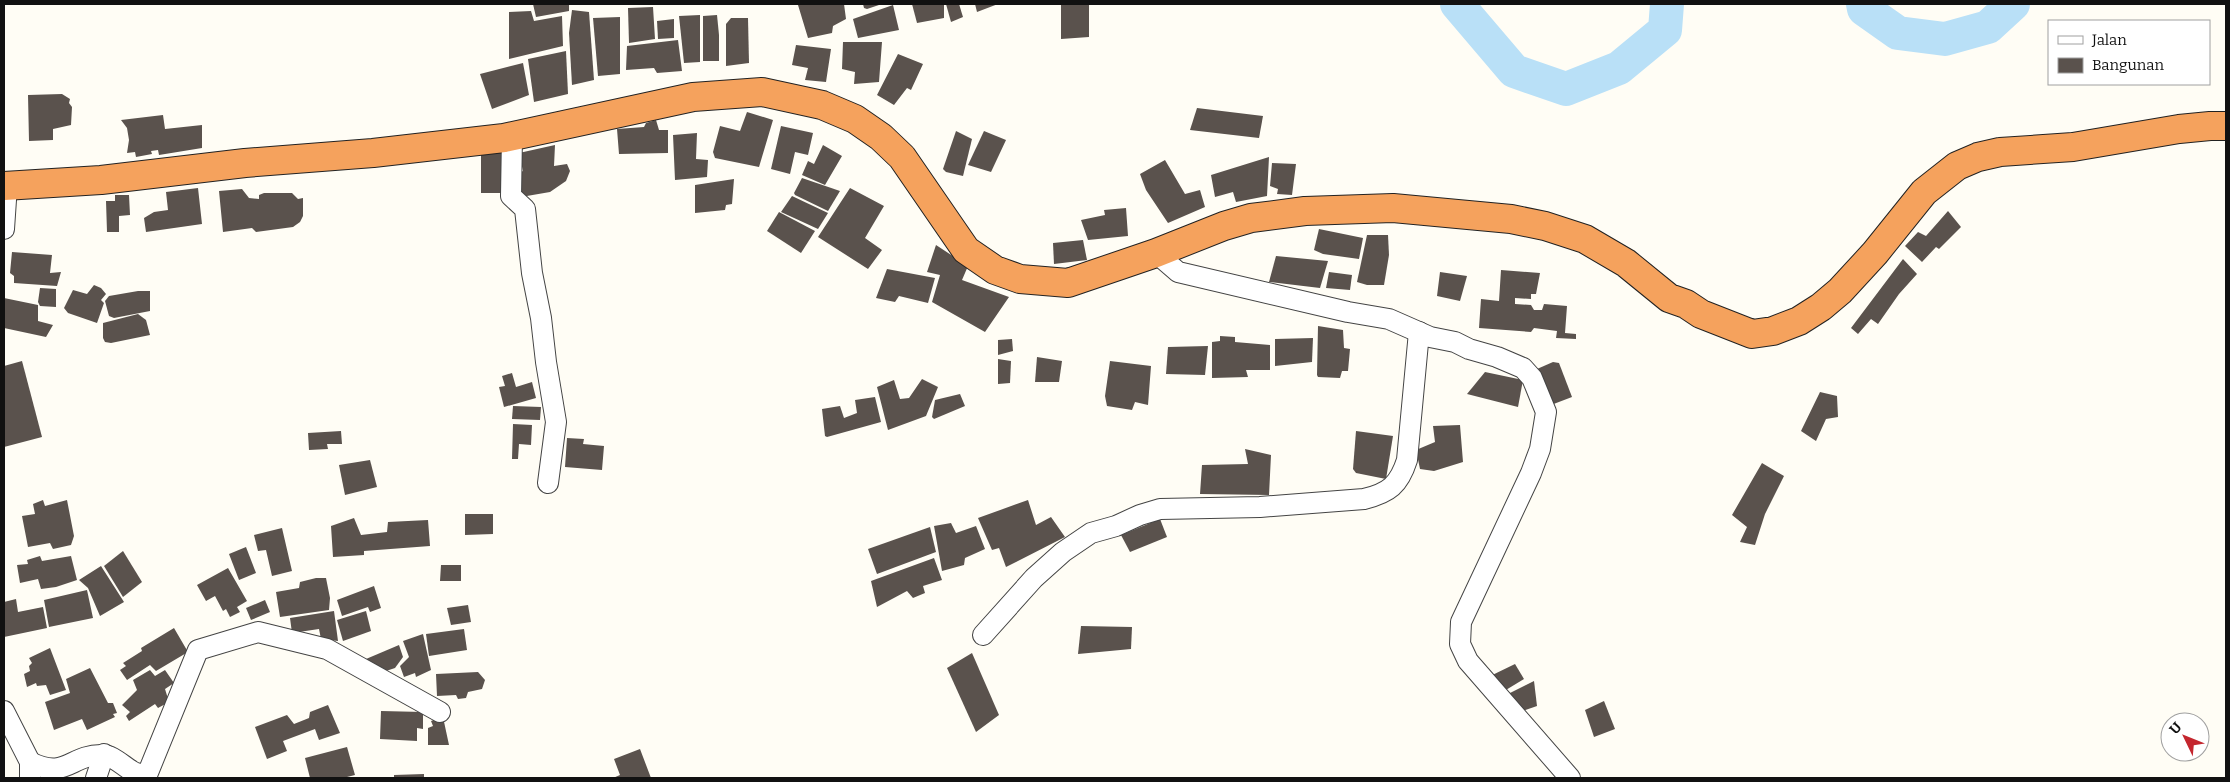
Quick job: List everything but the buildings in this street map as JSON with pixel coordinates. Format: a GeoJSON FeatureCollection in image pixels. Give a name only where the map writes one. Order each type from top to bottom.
{"type":"FeatureCollection","features":[{"type":"Feature","properties":{"kind":"highway"},"geometry":{"type":"LineString","coordinates":[[5,186],[101,180],[245,163],[373,153],[512,136],[693,97],[762,92],[822,105],[855,119],[882,137],[902,157],[966,250],[995,270],[1020,279],[1068,283],[1251,218],[1305,211],[1393,208],[1511,219],[1545,226],[1586,239],[1626,263],[1669,298],[1686,304],[1701,314],[1752,334],[1773,331],[1799,321],[1821,307],[1840,291],[1875,254],[1924,192],[1957,166],[1978,157],[2000,152],[2073,147],[2179,129],[2226,126]]}},
{"type":"Feature","properties":{"kind":"street"},"geometry":{"type":"LineString","coordinates":[[512,136],[512,196],[525,209],[532,274],[541,318],[556,422],[548,483]]}},
{"type":"Feature","properties":{"kind":"street"},"geometry":{"type":"LineString","coordinates":[[4,229],[5,186]]}},
{"type":"Feature","properties":{"kind":"street"},"geometry":{"type":"LineString","coordinates":[[1156,253],[1178,272],[1348,312],[1389,319],[1419,332],[1497,357],[1523,368],[1532,378],[1546,412],[1540,449],[1531,473],[1461,622],[1460,644],[1468,660],[1570,778]]}},
{"type":"Feature","properties":{"kind":"street"},"geometry":{"type":"LineString","coordinates":[[983,635],[1034,578],[1063,552],[1092,533],[1116,526],[1140,515],[1160,509],[1260,507],[1364,499],[1378,495],[1392,487],[1402,477],[1407,460],[1419,332]]}},
{"type":"Feature","properties":{"kind":"street"},"geometry":{"type":"LineString","coordinates":[[4,711],[30,770],[39,767],[58,770],[88,755],[104,754],[134,773],[148,777],[198,650],[258,632],[327,649],[440,712]]}},
{"type":"Feature","properties":{"kind":"street"},"geometry":{"type":"LineString","coordinates":[[96,778],[104,754]]}},
{"type":"Feature","properties":{"kind":"waterway"},"geometry":{"type":"LineString","coordinates":[[1457,4],[1514,71],[1566,89],[1619,68],[1665,30],[1667,4]]}},
{"type":"Feature","properties":{"kind":"waterway"},"geometry":{"type":"LineString","coordinates":[[1863,4],[1864,9],[1898,33],[1945,39],[1988,27],[2013,4]]}}]}
